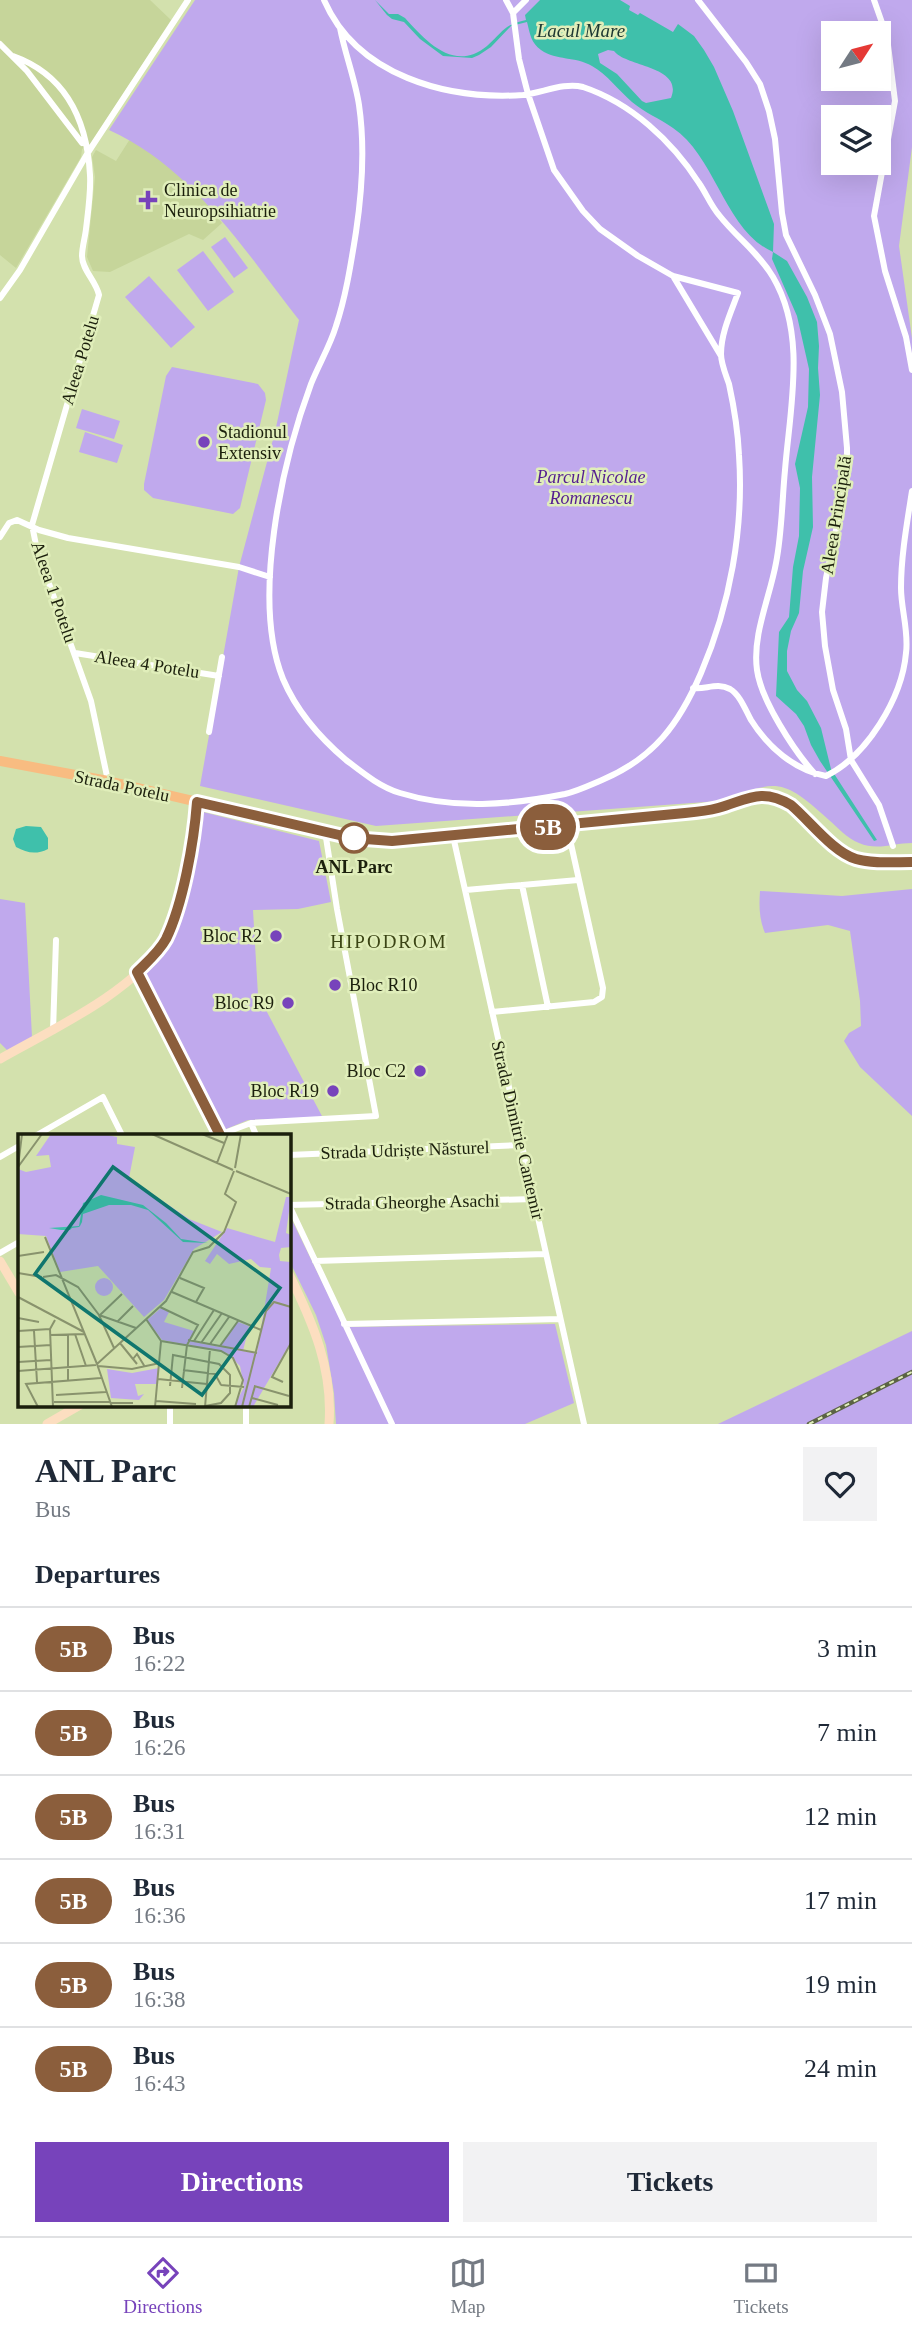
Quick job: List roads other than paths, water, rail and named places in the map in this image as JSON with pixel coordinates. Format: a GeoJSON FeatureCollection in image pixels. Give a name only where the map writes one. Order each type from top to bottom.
{"type":"FeatureCollection","features":[{"type":"Feature","properties":{"kind":"main road","name":"Strada Potelu"},"geometry":{"type":"LineString","coordinates":[[0,761],[108,781],[352,838],[377,841],[567,826],[715,809],[761,795],[783,800],[791,805],[852,858],[880,862],[912,862]]}},
{"type":"Feature","properties":{"kind":"street"},"geometry":{"type":"LineString","coordinates":[[0,298],[20,270],[87,154],[188,0]]}},
{"type":"Feature","properties":{"kind":"street"},"geometry":{"type":"LineString","coordinates":[[324,0],[340,28],[359,104],[362,143],[357,228],[337,325],[312,383],[282,482],[270,577],[271,638],[283,679],[302,715],[325,742],[368,778],[398,793],[462,805],[528,802],[574,792],[626,770],[655,748],[674,724],[701,673],[725,602],[736,552],[739,455],[733,403],[720,356],[673,276]]}},
{"type":"Feature","properties":{"kind":"street"},"geometry":{"type":"LineString","coordinates":[[506,0],[513,13],[519,59],[528,94],[554,170],[583,211],[600,229],[638,256],[673,276],[738,293],[727,321],[720,356]]}},
{"type":"Feature","properties":{"kind":"street"},"geometry":{"type":"LineString","coordinates":[[513,13],[526,0]]}},
{"type":"Feature","properties":{"kind":"street","name":"Aleea Principală"},"geometry":{"type":"LineString","coordinates":[[692,0],[700,3],[760,84],[775,139],[786,235],[827,325],[842,392],[848,448],[847,477],[833,537],[822,612],[833,690],[846,729],[850,760]]}},
{"type":"Feature","properties":{"kind":"street"},"geometry":{"type":"LineString","coordinates":[[874,0],[887,37],[895,101],[874,216],[885,271],[912,370]]}},
{"type":"Feature","properties":{"kind":"street"},"geometry":{"type":"LineString","coordinates":[[340,28],[385,68],[440,89],[509,95],[579,86],[636,114],[679,156],[718,214],[757,255],[772,276],[790,318],[793,370],[778,555],[756,643],[756,668],[761,690],[797,751],[815,774]]}},
{"type":"Feature","properties":{"kind":"street"},"geometry":{"type":"LineString","coordinates":[[0,44],[27,71],[80,139],[87,154]]}},
{"type":"Feature","properties":{"kind":"street","name":"Aleea Potelu"},"geometry":{"type":"LineString","coordinates":[[13,56],[44,70],[68,96],[80,123],[90,175],[87,228],[82,257],[84,268],[96,284],[99,295],[32,525]]}},
{"type":"Feature","properties":{"kind":"street"},"geometry":{"type":"LineString","coordinates":[[693,688],[702,690],[712,686],[731,689],[767,742],[801,769],[827,776],[850,760],[884,716],[898,691],[903,671],[907,651],[901,588],[912,491]]}},
{"type":"Feature","properties":{"kind":"street"},"geometry":{"type":"LineString","coordinates":[[0,537],[13,520],[32,525]]}},
{"type":"Feature","properties":{"kind":"street","name":"Aleea 1 Potelu"},"geometry":{"type":"LineString","coordinates":[[32,525],[39,530],[68,538],[239,567],[270,577]]}},
{"type":"Feature","properties":{"kind":"street","name":"Aleea 1 Potelu"},"geometry":{"type":"LineString","coordinates":[[32,525],[37,550],[75,653],[93,712],[108,781]]}},
{"type":"Feature","properties":{"kind":"street","name":"Aleea 4 Potelu"},"geometry":{"type":"LineString","coordinates":[[75,653],[219,676]]}},
{"type":"Feature","properties":{"kind":"street"},"geometry":{"type":"LineString","coordinates":[[209,732],[222,657]]}},
{"type":"Feature","properties":{"kind":"street"},"geometry":{"type":"LineString","coordinates":[[850,760],[879,805],[893,846]]}},
{"type":"Feature","properties":{"kind":"street"},"geometry":{"type":"LineString","coordinates":[[0,1048],[4,1057],[101,1001],[137,972],[165,942],[174,919],[185,874],[197,802]]}},
{"type":"Feature","properties":{"kind":"street"},"geometry":{"type":"LineString","coordinates":[[492,1012],[594,1002],[602,997],[567,826]]}},
{"type":"Feature","properties":{"kind":"street"},"geometry":{"type":"LineString","coordinates":[[223,1134],[251,1123],[376,1116],[325,831]]}},
{"type":"Feature","properties":{"kind":"street","name":"Strada Dimitrie Cantemir"},"geometry":{"type":"LineString","coordinates":[[453,836],[584,1424]]}},
{"type":"Feature","properties":{"kind":"street"},"geometry":{"type":"LineString","coordinates":[[466,890],[578,880]]}},
{"type":"Feature","properties":{"kind":"street"},"geometry":{"type":"LineString","coordinates":[[522,885],[548,1007]]}},
{"type":"Feature","properties":{"kind":"street"},"geometry":{"type":"LineString","coordinates":[[53,1031],[56,940]]}},
{"type":"Feature","properties":{"kind":"street"},"geometry":{"type":"LineString","coordinates":[[137,972],[219,1134]]}},
{"type":"Feature","properties":{"kind":"street"},"geometry":{"type":"LineString","coordinates":[[39,1134],[103,1097],[122,1134]]}},
{"type":"Feature","properties":{"kind":"street"},"geometry":{"type":"LineString","coordinates":[[251,1123],[256,1134]]}},
{"type":"Feature","properties":{"kind":"street","name":"Strada Udriște Năsturel"},"geometry":{"type":"LineString","coordinates":[[290,1155],[522,1145]]}},
{"type":"Feature","properties":{"kind":"street"},"geometry":{"type":"LineString","coordinates":[[0,1157],[18,1147]]}},
{"type":"Feature","properties":{"kind":"street","name":"Strada Gheorghe Asachi"},"geometry":{"type":"LineString","coordinates":[[290,1205],[534,1199]]}},
{"type":"Feature","properties":{"kind":"street"},"geometry":{"type":"LineString","coordinates":[[290,1207],[392,1424]]}},
{"type":"Feature","properties":{"kind":"street"},"geometry":{"type":"LineString","coordinates":[[0,1253],[18,1243]]}},
{"type":"Feature","properties":{"kind":"street"},"geometry":{"type":"LineString","coordinates":[[314,1261],[545,1254]]}},
{"type":"Feature","properties":{"kind":"street"},"geometry":{"type":"LineString","coordinates":[[0,1261],[18,1291]]}},
{"type":"Feature","properties":{"kind":"street"},"geometry":{"type":"LineString","coordinates":[[290,1278],[321,1346],[328,1378],[329,1424]]}},
{"type":"Feature","properties":{"kind":"street"},"geometry":{"type":"LineString","coordinates":[[344,1324],[560,1319]]}},
{"type":"Feature","properties":{"kind":"street"},"geometry":{"type":"LineString","coordinates":[[47,1424],[78,1406]]}},
{"type":"Feature","properties":{"kind":"street"},"geometry":{"type":"LineString","coordinates":[[170,1406],[170,1424]]}},
{"type":"Feature","properties":{"kind":"street"},"geometry":{"type":"LineString","coordinates":[[246,1406],[246,1424]]}},
{"type":"Feature","properties":{"kind":"water","name":"Lacul Mare"},"geometry":{"type":"Polygon","coordinates":[[[375,0],[389,14],[398,14],[405,18],[422,36],[442,51],[463,56],[487,46],[508,26],[526,20],[525,15],[540,0],[620,0],[630,6],[629,10],[638,15],[640,13],[673,32],[678,24],[694,36],[704,50],[733,111],[774,224],[773,252],[757,242],[743,228],[688,141],[632,102],[597,69],[586,63],[553,56],[541,50],[533,41],[527,22],[511,26],[491,47],[472,58],[443,56],[420,39],[404,22],[387,15],[375,0]],[[614,51],[598,54],[600,63],[617,74],[642,101],[646,103],[671,98],[673,87],[662,73],[630,61],[614,51]]]}},
{"type":"Feature","properties":{"kind":"water"},"geometry":{"type":"Polygon","coordinates":[[[773,252],[787,261],[807,297],[817,322],[819,346],[820,395],[812,477],[813,527],[803,571],[799,613],[791,631],[787,651],[787,671],[821,728],[831,769],[877,840],[874,841],[820,761],[796,714],[776,696],[779,632],[789,617],[793,567],[799,536],[800,488],[795,464],[808,407],[809,369],[797,316],[772,259],[773,252]]]}},
{"type":"Feature","properties":{"kind":"water"},"geometry":{"type":"Polygon","coordinates":[[[26,826],[41,827],[48,838],[48,849],[32,852],[16,847],[13,839],[16,829],[26,826]]]}},
{"type":"Feature","properties":{"kind":"railway"},"geometry":{"type":"LineString","coordinates":[[809,1424],[912,1372]]}},
{"type":"Feature","properties":{"kind":"place","name":"Clinica de Neuropsihiatrie"},"geometry":{"type":"Point","coordinates":[148,200]}},
{"type":"Feature","properties":{"kind":"place","name":"Stadionul Extensiv"},"geometry":{"type":"Point","coordinates":[204,442]}},
{"type":"Feature","properties":{"kind":"place","name":"ANL Parc"},"geometry":{"type":"Point","coordinates":[354,838]}},
{"type":"Feature","properties":{"kind":"place","name":"Bloc R2"},"geometry":{"type":"Point","coordinates":[276,936]}},
{"type":"Feature","properties":{"kind":"place","name":"Bloc R10"},"geometry":{"type":"Point","coordinates":[335,985]}},
{"type":"Feature","properties":{"kind":"place","name":"Bloc R9"},"geometry":{"type":"Point","coordinates":[288,1003]}},
{"type":"Feature","properties":{"kind":"place","name":"Bloc C2"},"geometry":{"type":"Point","coordinates":[420,1071]}},
{"type":"Feature","properties":{"kind":"place","name":"Bloc R19"},"geometry":{"type":"Point","coordinates":[333,1091]}},
{"type":"Feature","properties":{"kind":"district","name":"HIPODROM"},"geometry":{"type":"Point","coordinates":[389,941]}},
{"type":"Feature","properties":{"kind":"park label","name":"Parcul Nicolae Romanescu"},"geometry":{"type":"Point","coordinates":[591,487]}}]}
